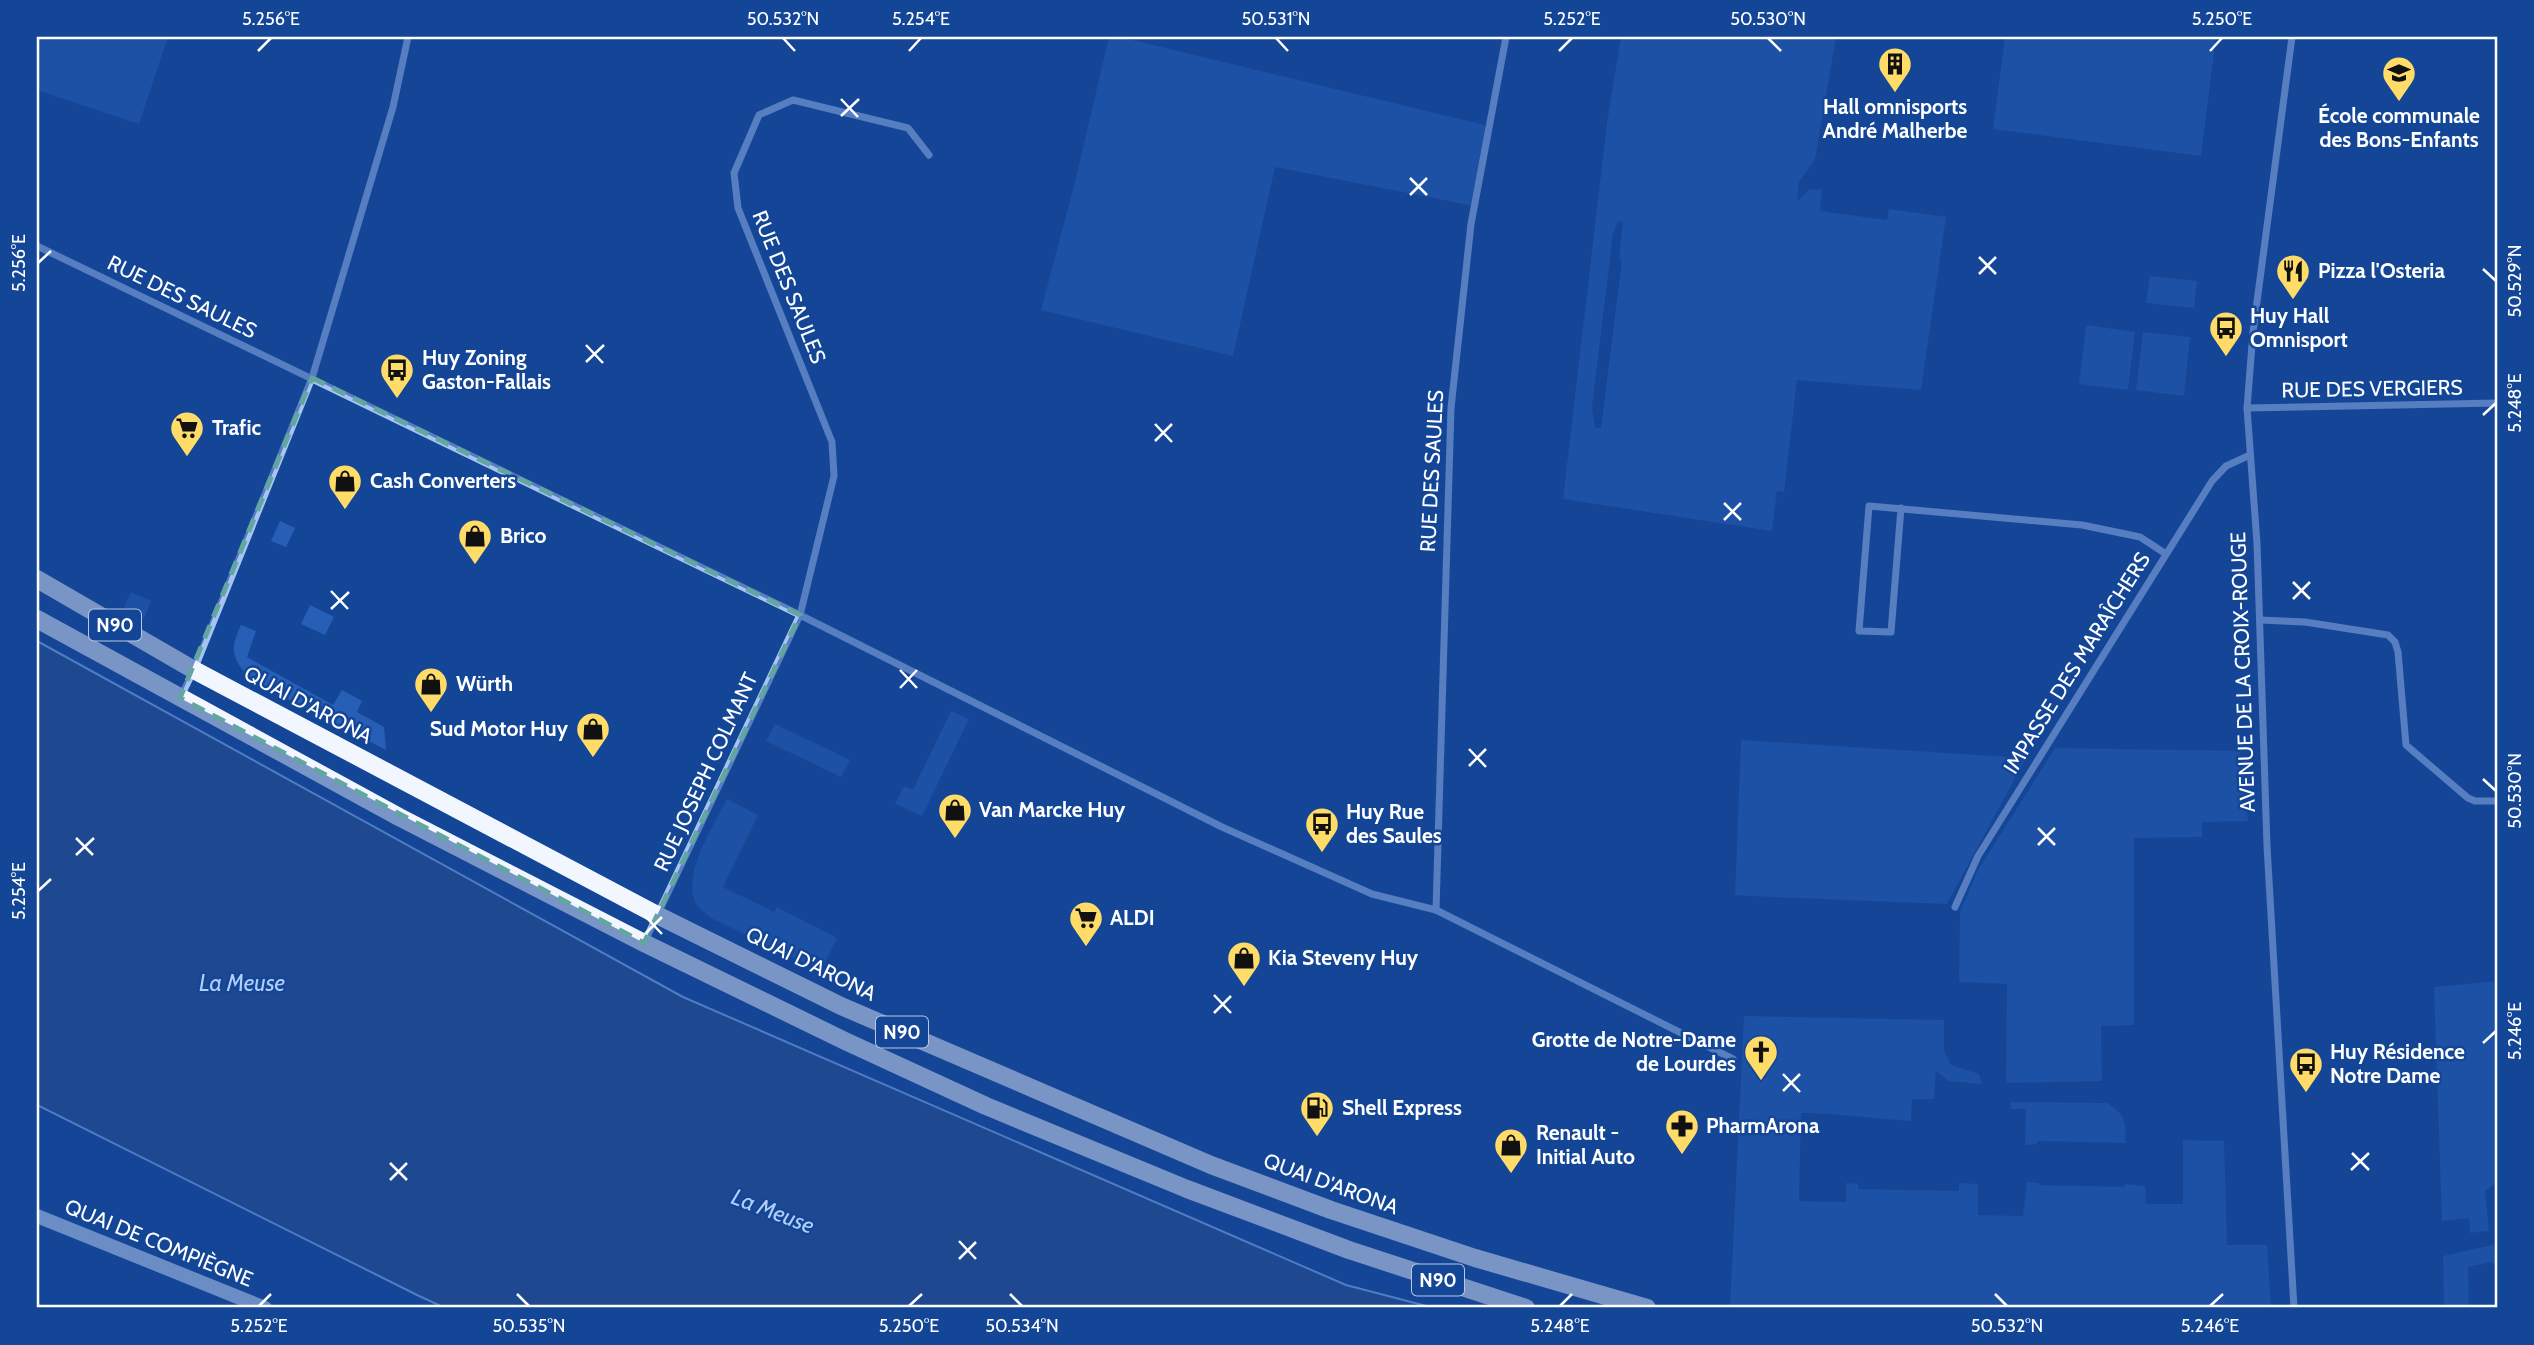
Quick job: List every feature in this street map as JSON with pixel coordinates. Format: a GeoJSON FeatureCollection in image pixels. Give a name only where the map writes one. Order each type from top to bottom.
{"type":"FeatureCollection","features":[{"type":"Feature","properties":{"kind":"main road","name":"QUAI D'ARONA"},"geometry":{"type":"LineString","coordinates":[[37,579],[194,670],[657,915],[841,1006],[1211,1165],[1475,1258],[1647,1308]]}},
{"type":"Feature","properties":{"kind":"main road","name":"N90"},"geometry":{"type":"LineString","coordinates":[[37,619],[399,817],[644,943],[845,1041],[999,1111],[1187,1189],[1349,1250],[1526,1308]]}},
{"type":"Feature","properties":{"kind":"main road","name":"QUAI DE COMPIÈGNE"},"geometry":{"type":"LineString","coordinates":[[37,1216],[265,1308]]}},
{"type":"Feature","properties":{"kind":"street"},"geometry":{"type":"LineString","coordinates":[[180,698],[194,670],[312,379],[393,107],[408,37]]}},
{"type":"Feature","properties":{"kind":"street","name":"RUE DES SAULES"},"geometry":{"type":"LineString","coordinates":[[1436,910],[1451,408],[1471,224],[1506,37]]}},
{"type":"Feature","properties":{"kind":"street","name":"AVENUE DE LA CROIX-ROUGE"},"geometry":{"type":"LineString","coordinates":[[2292,37],[2253,332],[2247,408],[2260,620],[2267,846],[2294,1308]]}},
{"type":"Feature","properties":{"kind":"street","name":"RUE DES SAULES"},"geometry":{"type":"LineString","coordinates":[[800,615],[834,476],[832,442],[738,208],[734,173],[759,114],[793,100],[908,128],[929,155]]}},
{"type":"Feature","properties":{"kind":"street","name":"RUE DES SAULES"},"geometry":{"type":"LineString","coordinates":[[37,246],[800,615],[1222,827],[1372,894],[1436,910],[1733,1059]]}},
{"type":"Feature","properties":{"kind":"street","name":"RUE DES VERGIERS"},"geometry":{"type":"LineString","coordinates":[[2247,408],[2497,403]]}},
{"type":"Feature","properties":{"kind":"street","name":"IMPASSE DES MARAÎCHERS"},"geometry":{"type":"LineString","coordinates":[[1955,907],[1978,856],[2212,481],[2226,466],[2250,455]]}},
{"type":"Feature","properties":{"kind":"street"},"geometry":{"type":"LineString","coordinates":[[1901,508],[1891,632],[1859,631],[1869,506],[1901,508],[2082,525],[2140,537],[2166,554]]}},
{"type":"Feature","properties":{"kind":"street","name":"RUE JOSEPH COLMANT"},"geometry":{"type":"LineString","coordinates":[[644,943],[800,615]]}},
{"type":"Feature","properties":{"kind":"street"},"geometry":{"type":"LineString","coordinates":[[2260,620],[2305,622],[2388,635],[2395,642],[2398,652],[2406,745],[2468,798],[2475,802],[2497,801]]}},
{"type":"Feature","properties":{"kind":"highlighted area"},"geometry":{"type":"Polygon","coordinates":[[[312,378],[800,615],[644,943],[180,698],[312,378]]]}},
{"type":"Feature","properties":{"kind":"shaded area"},"geometry":{"type":"Polygon","coordinates":[[[37,37],[168,37],[139,124],[37,90],[37,37]]]}},
{"type":"Feature","properties":{"kind":"shaded area"},"geometry":{"type":"Polygon","coordinates":[[[1109,37],[1120,37],[1489,126],[1474,206],[1275,167],[1233,356],[1041,310],[1109,37]]]}},
{"type":"Feature","properties":{"kind":"shaded area"},"geometry":{"type":"Polygon","coordinates":[[[1621,37],[1836,37],[1815,159],[1799,182],[1797,201],[1810,189],[1822,190],[1820,211],[1887,220],[1889,209],[1946,217],[1921,390],[1797,380],[1784,492],[1777,491],[1772,531],[1563,499],[1607,123],[1621,37]],[[1618,221],[1613,234],[1592,407],[1595,428],[1601,428],[1622,260],[1619,259],[1623,222],[1618,221]]]}},
{"type":"Feature","properties":{"kind":"shaded area"},"geometry":{"type":"Polygon","coordinates":[[[2005,37],[2216,37],[2201,156],[1993,129],[2005,37]]]}},
{"type":"Feature","properties":{"kind":"shaded area"},"geometry":{"type":"Polygon","coordinates":[[[2150,276],[2197,281],[2194,308],[2146,303],[2150,276]]]}},
{"type":"Feature","properties":{"kind":"shaded area"},"geometry":{"type":"Polygon","coordinates":[[[2086,325],[2135,332],[2128,390],[2079,384],[2086,325]]]}},
{"type":"Feature","properties":{"kind":"shaded area"},"geometry":{"type":"Polygon","coordinates":[[[2143,332],[2190,337],[2184,396],[2136,390],[2143,332]]]}},
{"type":"Feature","properties":{"kind":"shaded area"},"geometry":{"type":"Polygon","coordinates":[[[280,521],[295,528],[286,547],[271,541],[280,521]]]}},
{"type":"Feature","properties":{"kind":"shaded area"},"geometry":{"type":"Polygon","coordinates":[[[131,592],[151,601],[144,619],[124,607],[131,592]]]}},
{"type":"Feature","properties":{"kind":"shaded area"},"geometry":{"type":"Polygon","coordinates":[[[310,605],[334,617],[325,635],[301,624],[310,605]]]}},
{"type":"Feature","properties":{"kind":"shaded area"},"geometry":{"type":"Polygon","coordinates":[[[241,625],[256,631],[247,657],[333,705],[342,690],[362,701],[357,712],[384,727],[386,750],[251,680],[234,654],[241,625]]]}},
{"type":"Feature","properties":{"kind":"shaded area"},"geometry":{"type":"Polygon","coordinates":[[[951,711],[969,719],[922,816],[895,804],[904,786],[913,790],[951,711]]]}},
{"type":"Feature","properties":{"kind":"shaded area"},"geometry":{"type":"Polygon","coordinates":[[[775,724],[850,760],[841,777],[766,741],[775,724]]]}},
{"type":"Feature","properties":{"kind":"shaded area"},"geometry":{"type":"Polygon","coordinates":[[[1741,740],[2026,758],[1947,904],[1749,896],[1735,895],[1741,740]]]}},
{"type":"Feature","properties":{"kind":"shaded area"},"geometry":{"type":"Polygon","coordinates":[[[2055,748],[2240,751],[2248,821],[2202,822],[2202,837],[2134,838],[2134,1025],[2101,1026],[2102,1081],[2006,1083],[2007,984],[1959,982],[1960,912],[1978,870],[2055,748]]]}},
{"type":"Feature","properties":{"kind":"shaded area"},"geometry":{"type":"Polygon","coordinates":[[[727,799],[758,815],[723,887],[774,912],[777,907],[837,938],[821,971],[713,919],[699,908],[693,896],[695,868],[727,799]]]}},
{"type":"Feature","properties":{"kind":"shaded area"},"geometry":{"type":"Polygon","coordinates":[[[2497,981],[2497,1182],[2485,1191],[2489,1231],[2470,1233],[2469,1218],[2442,1221],[2434,987],[2497,981]]]}},
{"type":"Feature","properties":{"kind":"shaded area"},"geometry":{"type":"Polygon","coordinates":[[[1744,1016],[1944,1020],[1944,1050],[1951,1065],[1979,1074],[1982,1084],[1948,1081],[1936,1071],[1934,1099],[1912,1099],[1911,1121],[1801,1113],[1799,1201],[1846,1202],[1846,1183],[1858,1184],[1858,1189],[1959,1191],[1959,1183],[1978,1184],[1978,1215],[2023,1216],[2027,1182],[2039,1185],[2145,1186],[2146,1204],[2183,1204],[2183,1140],[2224,1141],[2227,1245],[2267,1245],[2271,1308],[1730,1308],[1744,1016]]]}},
{"type":"Feature","properties":{"kind":"shaded area"},"geometry":{"type":"Polygon","coordinates":[[[2010,1102],[2107,1103],[2124,1120],[2126,1143],[2037,1141],[2037,1144],[2025,1145],[2026,1109],[2011,1109],[2010,1102]]]}},
{"type":"Feature","properties":{"kind":"shaded area"},"geometry":{"type":"Polygon","coordinates":[[[2497,1244],[2497,1266],[2491,1262],[2468,1267],[2469,1308],[2444,1308],[2443,1256],[2497,1244]]]}},
{"type":"Feature","properties":{"kind":"water","name":"La Meuse"},"geometry":{"type":"Polygon","coordinates":[[[37,641],[683,997],[1346,1285],[1434,1308],[445,1308],[417,1295],[37,1105],[37,641]]]}},
{"type":"Feature","properties":{"kind":"place","name":"Hall omnisports André Malherbe"},"geometry":{"type":"Point","coordinates":[1895,94]}},
{"type":"Feature","properties":{"kind":"place","name":"École communale des Bons-Enfants"},"geometry":{"type":"Point","coordinates":[2399,103]}},
{"type":"Feature","properties":{"kind":"place","name":"Pizza l'Osteria"},"geometry":{"type":"Point","coordinates":[2293,301]}},
{"type":"Feature","properties":{"kind":"place","name":"Huy Hall Omnisport"},"geometry":{"type":"Point","coordinates":[2226,358]}},
{"type":"Feature","properties":{"kind":"place","name":"Huy Zoning Gaston-Fallais"},"geometry":{"type":"Point","coordinates":[397,400]}},
{"type":"Feature","properties":{"kind":"place","name":"Trafic"},"geometry":{"type":"Point","coordinates":[187,458]}},
{"type":"Feature","properties":{"kind":"place","name":"Cash Converters"},"geometry":{"type":"Point","coordinates":[345,511]}},
{"type":"Feature","properties":{"kind":"place","name":"Brico"},"geometry":{"type":"Point","coordinates":[475,566]}},
{"type":"Feature","properties":{"kind":"place","name":"Würth"},"geometry":{"type":"Point","coordinates":[431,714]}},
{"type":"Feature","properties":{"kind":"place","name":"Sud Motor Huy"},"geometry":{"type":"Point","coordinates":[593,759]}},
{"type":"Feature","properties":{"kind":"place","name":"Van Marcke Huy"},"geometry":{"type":"Point","coordinates":[955,840]}},
{"type":"Feature","properties":{"kind":"place","name":"Huy Rue des Saules"},"geometry":{"type":"Point","coordinates":[1322,854]}},
{"type":"Feature","properties":{"kind":"place","name":"ALDI"},"geometry":{"type":"Point","coordinates":[1086,948]}},
{"type":"Feature","properties":{"kind":"place","name":"Kia Steveny Huy"},"geometry":{"type":"Point","coordinates":[1244,988]}},
{"type":"Feature","properties":{"kind":"place","name":"Grotte de Notre-Dame de Lourdes"},"geometry":{"type":"Point","coordinates":[1761,1082]}},
{"type":"Feature","properties":{"kind":"place","name":"Huy Résidence Notre Dame"},"geometry":{"type":"Point","coordinates":[2306,1094]}},
{"type":"Feature","properties":{"kind":"place","name":"Shell Express"},"geometry":{"type":"Point","coordinates":[1317,1138]}},
{"type":"Feature","properties":{"kind":"place","name":"PharmArona"},"geometry":{"type":"Point","coordinates":[1682,1156]}},
{"type":"Feature","properties":{"kind":"place","name":"Renault - Initial Auto"},"geometry":{"type":"Point","coordinates":[1511,1175]}}]}
